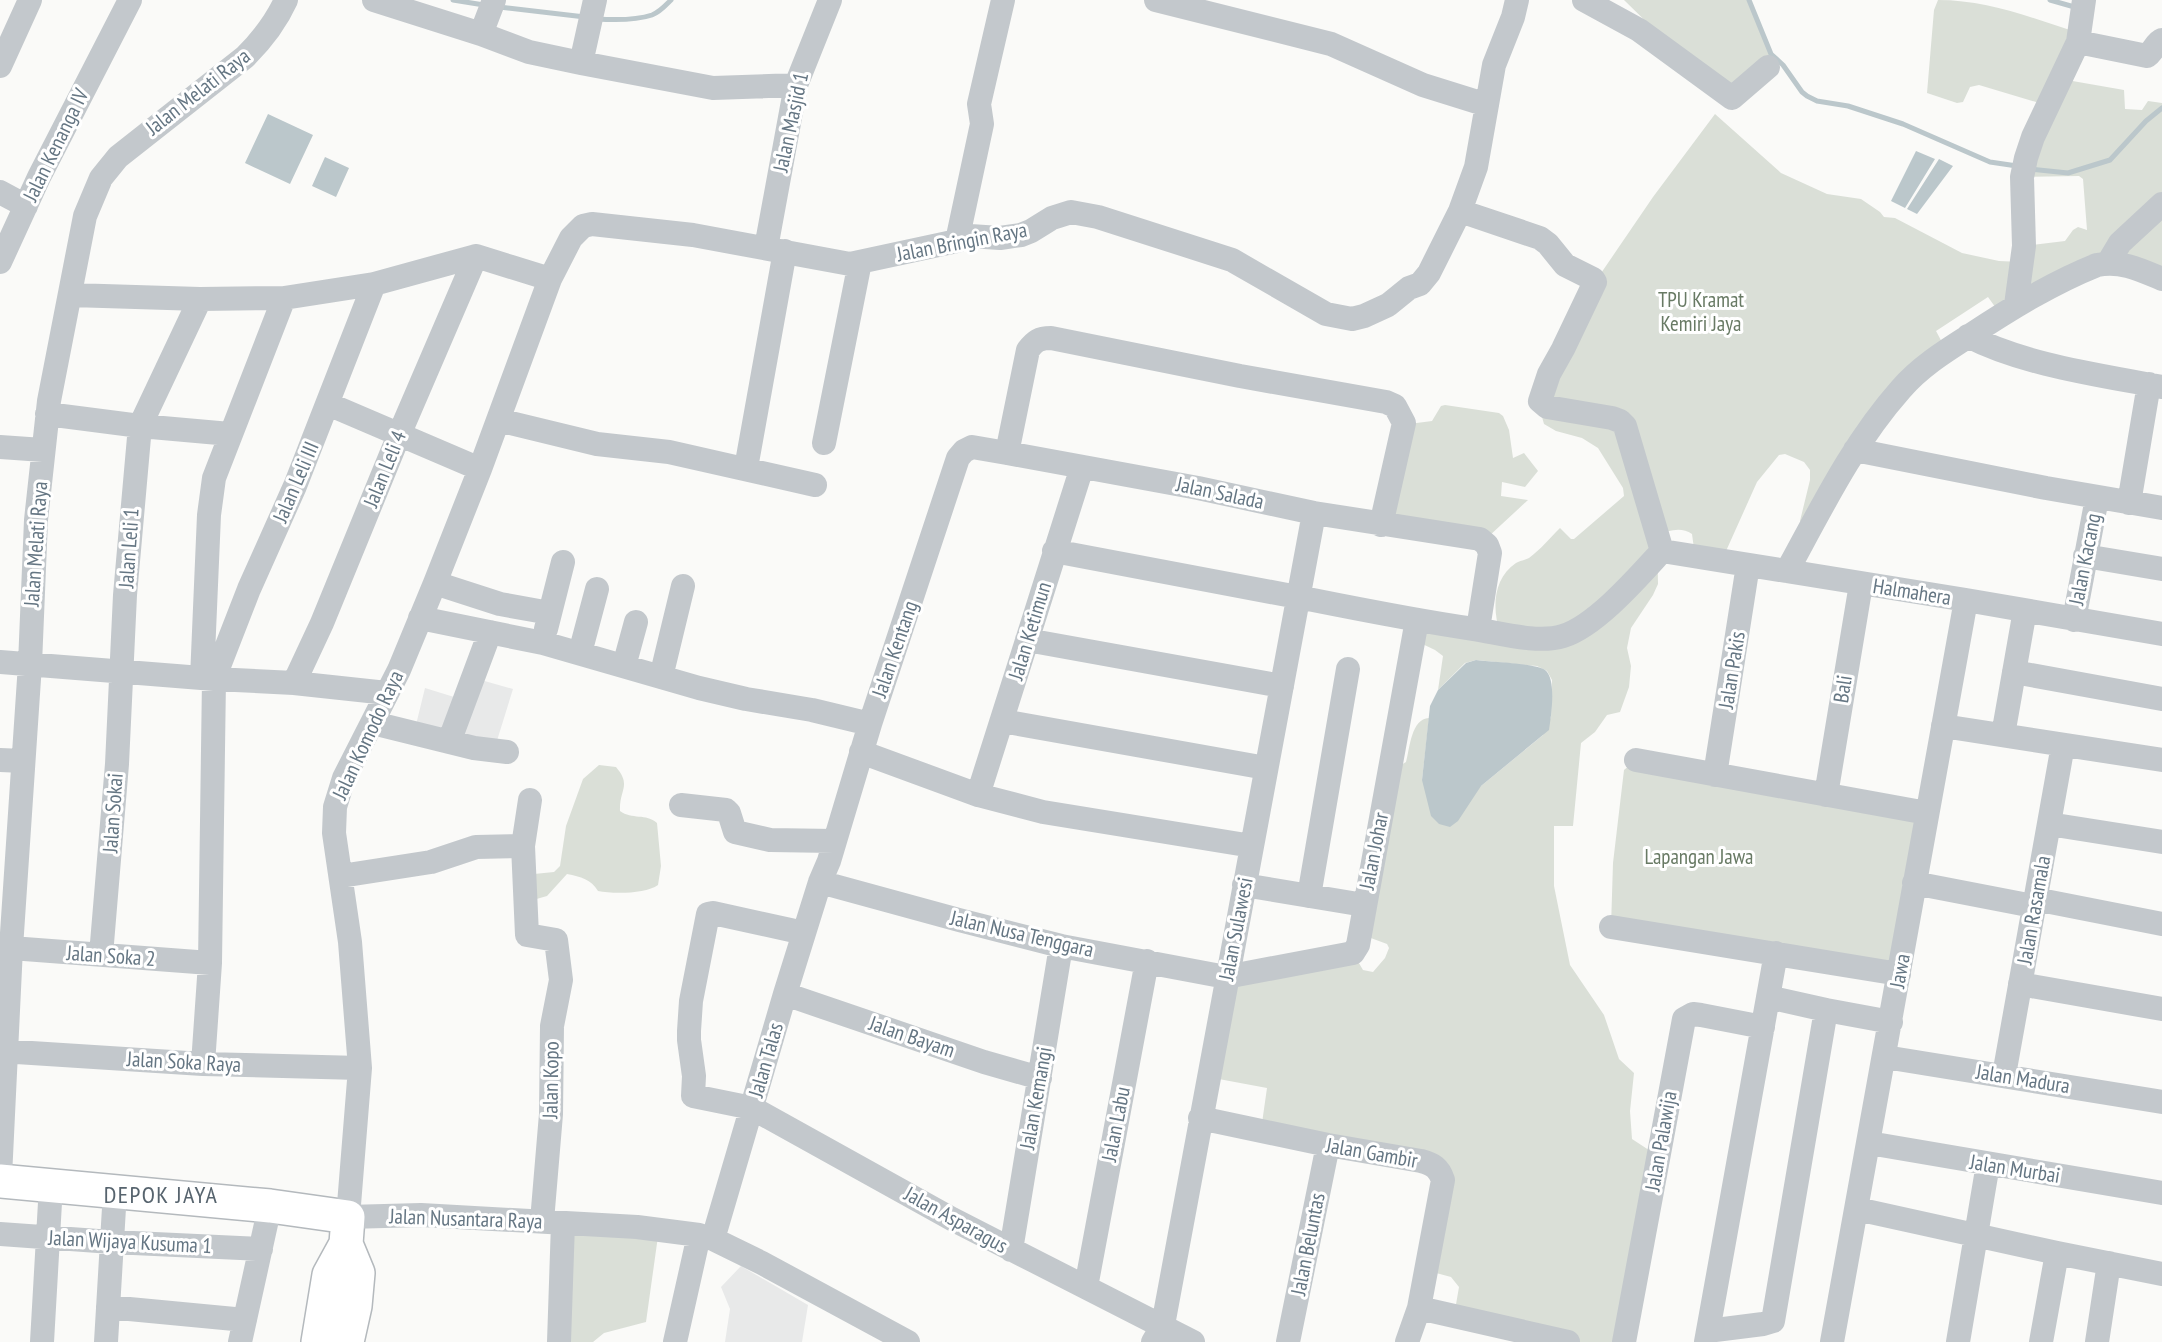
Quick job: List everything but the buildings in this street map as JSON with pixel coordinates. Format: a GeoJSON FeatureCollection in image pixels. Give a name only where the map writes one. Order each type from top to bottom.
{"type":"FeatureCollection","features":[{"type":"Feature","properties":{"kind":"highway","name":"Jalan Nusantara Raya"},"geometry":{"type":"LineString","coordinates":[[0,1179],[270,1206],[347,1231]]}},
{"type":"Feature","properties":{"kind":"highway"},"geometry":{"type":"LineString","coordinates":[[318,1342],[329,1275],[347,1231]]}},
{"type":"Feature","properties":{"kind":"highway"},"geometry":{"type":"LineString","coordinates":[[347,1231],[358,1273],[355,1306],[347,1342]]}},
{"type":"Feature","properties":{"kind":"street"},"geometry":{"type":"LineString","coordinates":[[0,66],[30,0]]}},
{"type":"Feature","properties":{"kind":"street","name":"Jalan Kenanga IV"},"geometry":{"type":"LineString","coordinates":[[0,262],[68,118],[130,0]]}},
{"type":"Feature","properties":{"kind":"street","name":"Jalan Melati Raya"},"geometry":{"type":"LineString","coordinates":[[0,1179],[4,1052],[11,948],[12,760],[30,664],[33,565],[47,414],[86,216],[101,178],[121,154],[258,45],[278,18],[286,0]]}},
{"type":"Feature","properties":{"kind":"street"},"geometry":{"type":"LineString","coordinates":[[374,0],[529,52],[580,63],[713,88],[796,84]]}},
{"type":"Feature","properties":{"kind":"street"},"geometry":{"type":"LineString","coordinates":[[580,63],[595,0]]}},
{"type":"Feature","properties":{"kind":"street","name":"Jalan Masjid 1"},"geometry":{"type":"LineString","coordinates":[[746,468],[796,84],[830,0]]}},
{"type":"Feature","properties":{"kind":"street"},"geometry":{"type":"LineString","coordinates":[[1156,0],[1331,44],[1423,85],[1487,105]]}},
{"type":"Feature","properties":{"kind":"street"},"geometry":{"type":"LineString","coordinates":[[1584,0],[1639,30],[1732,98],[1768,67]]}},
{"type":"Feature","properties":{"kind":"street"},"geometry":{"type":"LineString","coordinates":[[957,241],[981,124],[979,104],[996,1]]}},
{"type":"Feature","properties":{"kind":"street"},"geometry":{"type":"LineString","coordinates":[[481,34],[492,5]]}},
{"type":"Feature","properties":{"kind":"street","name":"Jalan Bringin Raya"},"geometry":{"type":"LineString","coordinates":[[592,224],[693,235],[850,264],[957,241],[970,236],[1000,238],[1021,235],[1045,221],[1071,212],[1098,217],[1232,260],[1326,314],[1352,319],[1388,305],[1409,288],[1420,284],[1430,273],[1460,211],[1476,167],[1494,65],[1515,8]]}},
{"type":"Feature","properties":{"kind":"street"},"geometry":{"type":"LineString","coordinates":[[2016,304],[2024,246],[2024,167],[2033,137],[2082,16],[2147,56],[2162,40]]}},
{"type":"Feature","properties":{"kind":"street"},"geometry":{"type":"LineString","coordinates":[[0,192],[26,206]]}},
{"type":"Feature","properties":{"kind":"street"},"geometry":{"type":"LineString","coordinates":[[2108,263],[2120,243],[2162,204]]}},
{"type":"Feature","properties":{"kind":"street"},"geometry":{"type":"LineString","coordinates":[[1054,551],[1417,620],[1535,638],[1564,636],[1578,629],[1600,612],[1662,551],[1625,426],[1612,418],[1547,407],[1540,401],[1549,374],[1595,282],[1565,265],[1540,238],[1460,211]]}},
{"type":"Feature","properties":{"kind":"street","name":"Jalan Komodo Raya"},"geometry":{"type":"LineString","coordinates":[[347,1231],[360,1068],[351,952],[334,833],[335,807],[344,778],[387,693],[435,583],[550,279],[571,238],[583,226],[592,224]]}},
{"type":"Feature","properties":{"kind":"street"},"geometry":{"type":"LineString","coordinates":[[70,295],[200,299],[284,298],[374,284],[476,256],[550,279]]}},
{"type":"Feature","properties":{"kind":"street","name":"Jalan Leli 4"},"geometry":{"type":"LineString","coordinates":[[294,683],[322,624],[399,435],[476,256]]}},
{"type":"Feature","properties":{"kind":"street"},"geometry":{"type":"LineString","coordinates":[[824,443],[860,262]]}},
{"type":"Feature","properties":{"kind":"street"},"geometry":{"type":"LineString","coordinates":[[1787,571],[1855,450],[1884,410],[1913,376],[1928,363],[2016,304],[2087,269],[2108,263],[2134,267],[2162,279]]}},
{"type":"Feature","properties":{"kind":"street","name":"Jalan Leli III"},"geometry":{"type":"LineString","coordinates":[[208,679],[295,486],[374,284]]}},
{"type":"Feature","properties":{"kind":"street"},"geometry":{"type":"LineString","coordinates":[[203,1064],[210,963],[208,679],[212,492],[219,460],[284,298]]}},
{"type":"Feature","properties":{"kind":"street","name":"Jalan Leli 1"},"geometry":{"type":"LineString","coordinates":[[121,671],[133,484],[140,426],[200,299]]}},
{"type":"Feature","properties":{"kind":"street"},"geometry":{"type":"LineString","coordinates":[[1968,336],[1988,347],[2038,361],[2156,386],[2129,503]]}},
{"type":"Feature","properties":{"kind":"street"},"geometry":{"type":"LineString","coordinates":[[1007,453],[1028,350],[1034,341],[1041,338],[1051,338],[1224,373],[1386,402],[1395,406],[1404,423],[1382,525]]}},
{"type":"Feature","properties":{"kind":"street"},"geometry":{"type":"LineString","coordinates":[[328,404],[480,469]]}},
{"type":"Feature","properties":{"kind":"street"},"geometry":{"type":"LineString","coordinates":[[47,414],[140,426],[230,434]]}},
{"type":"Feature","properties":{"kind":"street"},"geometry":{"type":"LineString","coordinates":[[498,420],[597,444],[669,452],[815,485]]}},
{"type":"Feature","properties":{"kind":"street"},"geometry":{"type":"LineString","coordinates":[[0,447],[43,450]]}},
{"type":"Feature","properties":{"kind":"street","name":"Jalan Salada"},"geometry":{"type":"LineString","coordinates":[[958,458],[972,447],[1198,488],[1314,513],[1480,539],[1485,542],[1490,553],[1478,630]]}},
{"type":"Feature","properties":{"kind":"street"},"geometry":{"type":"LineString","coordinates":[[1855,450],[2097,498],[2162,508]]}},
{"type":"Feature","properties":{"kind":"street","name":"Jalan Kentang"},"geometry":{"type":"LineString","coordinates":[[820,882],[829,861],[861,752],[958,458]]}},
{"type":"Feature","properties":{"kind":"street","name":"Jalan Ketimun"},"geometry":{"type":"LineString","coordinates":[[978,795],[1082,467]]}},
{"type":"Feature","properties":{"kind":"street","name":"Jalan Kacang"},"geometry":{"type":"LineString","coordinates":[[2074,620],[2097,498]]}},
{"type":"Feature","properties":{"kind":"street","name":"Jalan Sulawesi"},"geometry":{"type":"LineString","coordinates":[[1158,1334],[1314,513]]}},
{"type":"Feature","properties":{"kind":"street","name":"Halmahera"},"geometry":{"type":"LineString","coordinates":[[1662,551],[2162,634]]}},
{"type":"Feature","properties":{"kind":"street"},"geometry":{"type":"LineString","coordinates":[[2085,556],[2162,569]]}},
{"type":"Feature","properties":{"kind":"street"},"geometry":{"type":"LineString","coordinates":[[543,643],[563,562]]}},
{"type":"Feature","properties":{"kind":"street","name":"Jalan Pakis"},"geometry":{"type":"LineString","coordinates":[[1715,774],[1748,564]]}},
{"type":"Feature","properties":{"kind":"street"},"geometry":{"type":"LineString","coordinates":[[435,583],[500,604],[550,613]]}},
{"type":"Feature","properties":{"kind":"street","name":"Bali"},"geometry":{"type":"LineString","coordinates":[[1826,795],[1861,584]]}},
{"type":"Feature","properties":{"kind":"street"},"geometry":{"type":"LineString","coordinates":[[661,677],[683,586]]}},
{"type":"Feature","properties":{"kind":"street"},"geometry":{"type":"LineString","coordinates":[[580,653],[597,589]]}},
{"type":"Feature","properties":{"kind":"street","name":"Jawa"},"geometry":{"type":"LineString","coordinates":[[1832,1342],[1966,600]]}},
{"type":"Feature","properties":{"kind":"street"},"geometry":{"type":"LineString","coordinates":[[2003,735],[2025,610]]}},
{"type":"Feature","properties":{"kind":"street"},"geometry":{"type":"LineString","coordinates":[[420,618],[543,643],[746,699],[812,710],[870,724]]}},
{"type":"Feature","properties":{"kind":"street","name":"Jalan Johar"},"geometry":{"type":"LineString","coordinates":[[1226,977],[1353,953],[1358,945],[1417,620]]}},
{"type":"Feature","properties":{"kind":"street"},"geometry":{"type":"LineString","coordinates":[[624,666],[636,622]]}},
{"type":"Feature","properties":{"kind":"street"},"geometry":{"type":"LineString","coordinates":[[448,742],[490,632]]}},
{"type":"Feature","properties":{"kind":"street"},"geometry":{"type":"LineString","coordinates":[[1027,640],[1281,686]]}},
{"type":"Feature","properties":{"kind":"street"},"geometry":{"type":"LineString","coordinates":[[0,662],[208,679],[294,683],[387,693]]}},
{"type":"Feature","properties":{"kind":"street"},"geometry":{"type":"LineString","coordinates":[[1309,896],[1348,669]]}},
{"type":"Feature","properties":{"kind":"street","name":"Jalan Sokai"},"geometry":{"type":"LineString","coordinates":[[101,955],[115,786],[121,671]]}},
{"type":"Feature","properties":{"kind":"street"},"geometry":{"type":"LineString","coordinates":[[2014,672],[2162,699]]}},
{"type":"Feature","properties":{"kind":"street"},"geometry":{"type":"LineString","coordinates":[[1002,721],[1266,768]]}},
{"type":"Feature","properties":{"kind":"street"},"geometry":{"type":"LineString","coordinates":[[373,723],[474,748],[507,752]]}},
{"type":"Feature","properties":{"kind":"street"},"geometry":{"type":"LineString","coordinates":[[1943,726],[2162,760]]}},
{"type":"Feature","properties":{"kind":"street","name":"Jalan Rasamala"},"geometry":{"type":"LineString","coordinates":[[2004,1075],[2063,745]]}},
{"type":"Feature","properties":{"kind":"street"},"geometry":{"type":"LineString","coordinates":[[861,752],[978,795],[1043,812],[1252,846]]}},
{"type":"Feature","properties":{"kind":"street"},"geometry":{"type":"LineString","coordinates":[[1636,760],[1927,813]]}},
{"type":"Feature","properties":{"kind":"street"},"geometry":{"type":"LineString","coordinates":[[341,876],[431,862],[476,848],[523,846],[530,800]]}},
{"type":"Feature","properties":{"kind":"street"},"geometry":{"type":"LineString","coordinates":[[681,805],[726,810],[735,832],[770,840],[834,841]]}},
{"type":"Feature","properties":{"kind":"street"},"geometry":{"type":"LineString","coordinates":[[2049,824],[2162,842]]}},
{"type":"Feature","properties":{"kind":"street","name":"Jalan Kopo"},"geometry":{"type":"LineString","coordinates":[[523,846],[527,935],[556,940],[561,980],[552,1026],[551,1114],[559,1342]]}},
{"type":"Feature","properties":{"kind":"street","name":"Jalan Talas"},"geometry":{"type":"LineString","coordinates":[[675,1342],[706,1237],[752,1108],[820,882]]}},
{"type":"Feature","properties":{"kind":"street","name":"Jalan Nusa Tenggara"},"geometry":{"type":"LineString","coordinates":[[820,882],[1061,946],[1226,977]]}},
{"type":"Feature","properties":{"kind":"street"},"geometry":{"type":"LineString","coordinates":[[1914,883],[2162,924]]}},
{"type":"Feature","properties":{"kind":"street"},"geometry":{"type":"LineString","coordinates":[[1244,885],[1364,905]]}},
{"type":"Feature","properties":{"kind":"street","name":"Jalan Asparagus"},"geometry":{"type":"LineString","coordinates":[[804,933],[713,913],[708,914],[688,1040],[694,1076],[693,1096],[752,1108],[952,1220],[1147,1320],[1158,1334],[1193,1342]]}},
{"type":"Feature","properties":{"kind":"street"},"geometry":{"type":"LineString","coordinates":[[1611,927],[1899,974]]}},
{"type":"Feature","properties":{"kind":"street","name":"Jalan Kemangi"},"geometry":{"type":"LineString","coordinates":[[1011,1250],[1061,946]]}},
{"type":"Feature","properties":{"kind":"street","name":"Jalan Soka 2"},"geometry":{"type":"LineString","coordinates":[[11,948],[210,963]]}},
{"type":"Feature","properties":{"kind":"street"},"geometry":{"type":"LineString","coordinates":[[1776,953],[1707,1336],[1773,1321],[1826,1010]]}},
{"type":"Feature","properties":{"kind":"street","name":"Jalan Labu"},"geometry":{"type":"LineString","coordinates":[[1086,1287],[1147,961]]}},
{"type":"Feature","properties":{"kind":"street"},"geometry":{"type":"LineString","coordinates":[[2020,984],[2162,1009]]}},
{"type":"Feature","properties":{"kind":"street","name":"Jalan Bayam"},"geometry":{"type":"LineString","coordinates":[[785,993],[984,1062],[1040,1078]]}},
{"type":"Feature","properties":{"kind":"street"},"geometry":{"type":"LineString","coordinates":[[1768,997],[1891,1022]]}},
{"type":"Feature","properties":{"kind":"street","name":"Jalan Palawija"},"geometry":{"type":"LineString","coordinates":[[1624,1342],[1684,1019],[1701,1015],[1763,1027]]}},
{"type":"Feature","properties":{"kind":"street","name":"Jalan Soka Raya"},"geometry":{"type":"LineString","coordinates":[[4,1052],[203,1064],[360,1068]]}},
{"type":"Feature","properties":{"kind":"street","name":"Jalan Madura"},"geometry":{"type":"LineString","coordinates":[[1885,1057],[2162,1102]]}},
{"type":"Feature","properties":{"kind":"street","name":"Jalan Gambir"},"geometry":{"type":"LineString","coordinates":[[1200,1118],[1328,1145],[1421,1161],[1431,1164],[1440,1171],[1443,1180],[1419,1308],[1407,1342]]}},
{"type":"Feature","properties":{"kind":"street","name":"Jalan Murbai"},"geometry":{"type":"LineString","coordinates":[[1869,1143],[2162,1193]]}},
{"type":"Feature","properties":{"kind":"street","name":"Jalan Beluntas"},"geometry":{"type":"LineString","coordinates":[[1288,1342],[1328,1145]]}},
{"type":"Feature","properties":{"kind":"street"},"geometry":{"type":"LineString","coordinates":[[1958,1342],[1988,1164]]}},
{"type":"Feature","properties":{"kind":"street"},"geometry":{"type":"LineString","coordinates":[[42,1342],[51,1185]]}},
{"type":"Feature","properties":{"kind":"street"},"geometry":{"type":"LineString","coordinates":[[106,1342],[115,1191]]}},
{"type":"Feature","properties":{"kind":"street"},"geometry":{"type":"LineString","coordinates":[[108,1307],[242,1331],[270,1206]]}},
{"type":"Feature","properties":{"kind":"street"},"geometry":{"type":"LineString","coordinates":[[1857,1209],[2162,1274]]}},
{"type":"Feature","properties":{"kind":"street","name":"Jalan Nusantara Raya"},"geometry":{"type":"LineString","coordinates":[[347,1231],[421,1215],[637,1227],[706,1237],[762,1263],[885,1336],[908,1342]]}},
{"type":"Feature","properties":{"kind":"street","name":"Jalan Wijaya Kusuma 1"},"geometry":{"type":"LineString","coordinates":[[0,1234],[261,1249]]}},
{"type":"Feature","properties":{"kind":"street"},"geometry":{"type":"LineString","coordinates":[[2041,1342],[2057,1253]]}},
{"type":"Feature","properties":{"kind":"street"},"geometry":{"type":"LineString","coordinates":[[2097,1342],[2109,1263]]}},
{"type":"Feature","properties":{"kind":"street"},"geometry":{"type":"LineString","coordinates":[[1419,1308],[1568,1342]]}},
{"type":"Feature","properties":{"kind":"shaded area"},"geometry":{"type":"Polygon","coordinates":[[[268,114],[313,135],[290,184],[245,163],[268,114]]]}},
{"type":"Feature","properties":{"kind":"shaded area"},"geometry":{"type":"Polygon","coordinates":[[[1916,151],[1935,159],[1905,208],[1891,201],[1916,151]]]}},
{"type":"Feature","properties":{"kind":"shaded area"},"geometry":{"type":"Polygon","coordinates":[[[325,157],[349,168],[336,197],[312,186],[325,157]]]}},
{"type":"Feature","properties":{"kind":"shaded area"},"geometry":{"type":"Polygon","coordinates":[[[1939,159],[1953,166],[1917,214],[1907,209],[1939,159]]]}},
{"type":"Feature","properties":{"kind":"shaded area"},"geometry":{"type":"Polygon","coordinates":[[[1476,660],[1522,664],[1545,670],[1549,675],[1552,690],[1549,730],[1481,786],[1458,821],[1450,827],[1439,824],[1431,816],[1422,780],[1430,706],[1438,690],[1466,663],[1476,660]]]}},
{"type":"Feature","properties":{"kind":"shaded area"},"geometry":{"type":"Polygon","coordinates":[[[474,678],[513,689],[495,747],[414,733],[425,688],[467,701],[474,678]]]}},
{"type":"Feature","properties":{"kind":"shaded area"},"geometry":{"type":"Polygon","coordinates":[[[741,1266],[808,1305],[802,1342],[725,1342],[730,1309],[721,1287],[741,1266]]]}},
{"type":"Feature","properties":{"kind":"green space"},"geometry":{"type":"Polygon","coordinates":[[[1624,0],[1749,0],[1771,54],[1720,94],[1624,0]]]}},
{"type":"Feature","properties":{"kind":"green space","name":"TPU Kramat Kemiri Jaya"},"geometry":{"type":"Polygon","coordinates":[[[1938,0],[1992,6],[2079,33],[2061,79],[2124,90],[2125,109],[2142,110],[2148,101],[2162,103],[2162,279],[2124,265],[1998,311],[1988,297],[1936,331],[1944,346],[1928,363],[1808,527],[1800,521],[1810,480],[1810,470],[1804,462],[1785,454],[1779,455],[1757,482],[1722,560],[1695,556],[1692,534],[1684,530],[1657,534],[1658,584],[1631,628],[1627,648],[1631,666],[1629,687],[1620,712],[1607,715],[1595,732],[1581,743],[1573,826],[1554,826],[1554,886],[1570,965],[1604,1015],[1619,1059],[1634,1073],[1630,1111],[1632,1139],[1658,1156],[1624,1342],[1568,1342],[1454,1316],[1459,1287],[1451,1277],[1425,1270],[1440,1171],[1261,1130],[1267,1088],[1208,1077],[1226,977],[1353,953],[1363,970],[1373,972],[1385,958],[1389,948],[1387,944],[1360,934],[1401,765],[1406,762],[1412,735],[1418,723],[1429,718],[1422,780],[1481,786],[1543,735],[1551,717],[1552,680],[1547,671],[1537,666],[1476,660],[1465,663],[1438,690],[1443,656],[1414,640],[1417,620],[1500,632],[1496,614],[1496,594],[1508,569],[1533,555],[1560,528],[1571,539],[1574,539],[1624,496],[1623,488],[1598,448],[1582,438],[1556,431],[1544,424],[1542,417],[1595,282],[1653,197],[1715,114],[1781,173],[1827,194],[1861,199],[1884,217],[1895,218],[1962,253],[1999,261],[2022,262],[2024,246],[2065,241],[2078,227],[2087,230],[2083,179],[2079,176],[2022,177],[2050,102],[2036,102],[1979,85],[1970,87],[1963,102],[1957,103],[1927,93],[1934,10],[1938,0]]]}},
{"type":"Feature","properties":{"kind":"green space"},"geometry":{"type":"Polygon","coordinates":[[[1441,406],[1499,413],[1503,416],[1509,430],[1513,458],[1524,453],[1538,471],[1525,487],[1502,482],[1501,496],[1528,500],[1488,537],[1412,529],[1391,510],[1409,424],[1432,421],[1441,406]]]}},
{"type":"Feature","properties":{"kind":"green space","name":"Lapangan Jawa"},"geometry":{"type":"Polygon","coordinates":[[[1636,760],[1927,813],[1899,974],[1611,927],[1613,863],[1624,770],[1636,760]]]}},
{"type":"Feature","properties":{"kind":"green space"},"geometry":{"type":"Polygon","coordinates":[[[599,765],[616,767],[621,773],[624,788],[620,811],[648,818],[657,823],[661,866],[658,885],[638,892],[604,892],[598,891],[585,879],[567,874],[547,896],[533,900],[534,874],[554,872],[560,866],[566,826],[583,779],[599,765]]]}},
{"type":"Feature","properties":{"kind":"green space"},"geometry":{"type":"Polygon","coordinates":[[[563,1223],[659,1229],[646,1322],[604,1333],[593,1342],[559,1342],[563,1223]]]}},
{"type":"Feature","properties":{"kind":"waterway"},"geometry":{"type":"LineString","coordinates":[[453,0],[484,5]]}},
{"type":"Feature","properties":{"kind":"waterway"},"geometry":{"type":"LineString","coordinates":[[597,19],[646,17],[658,12],[671,0]]}},
{"type":"Feature","properties":{"kind":"waterway"},"geometry":{"type":"LineString","coordinates":[[1749,0],[1771,54],[1783,65],[1807,96],[1817,101],[1848,106],[1903,124],[1990,162],[2017,166]]}},
{"type":"Feature","properties":{"kind":"waterway"},"geometry":{"type":"LineString","coordinates":[[2050,0],[2078,8]]}},
{"type":"Feature","properties":{"kind":"waterway"},"geometry":{"type":"LineString","coordinates":[[499,7],[585,17]]}},
{"type":"Feature","properties":{"kind":"waterway"},"geometry":{"type":"LineString","coordinates":[[2029,169],[2068,173],[2110,160],[2146,121],[2162,108]]}},
{"type":"Feature","properties":{"kind":"district","name":"DEPOK JAYA"},"geometry":{"type":"Point","coordinates":[161,1195]}}]}
